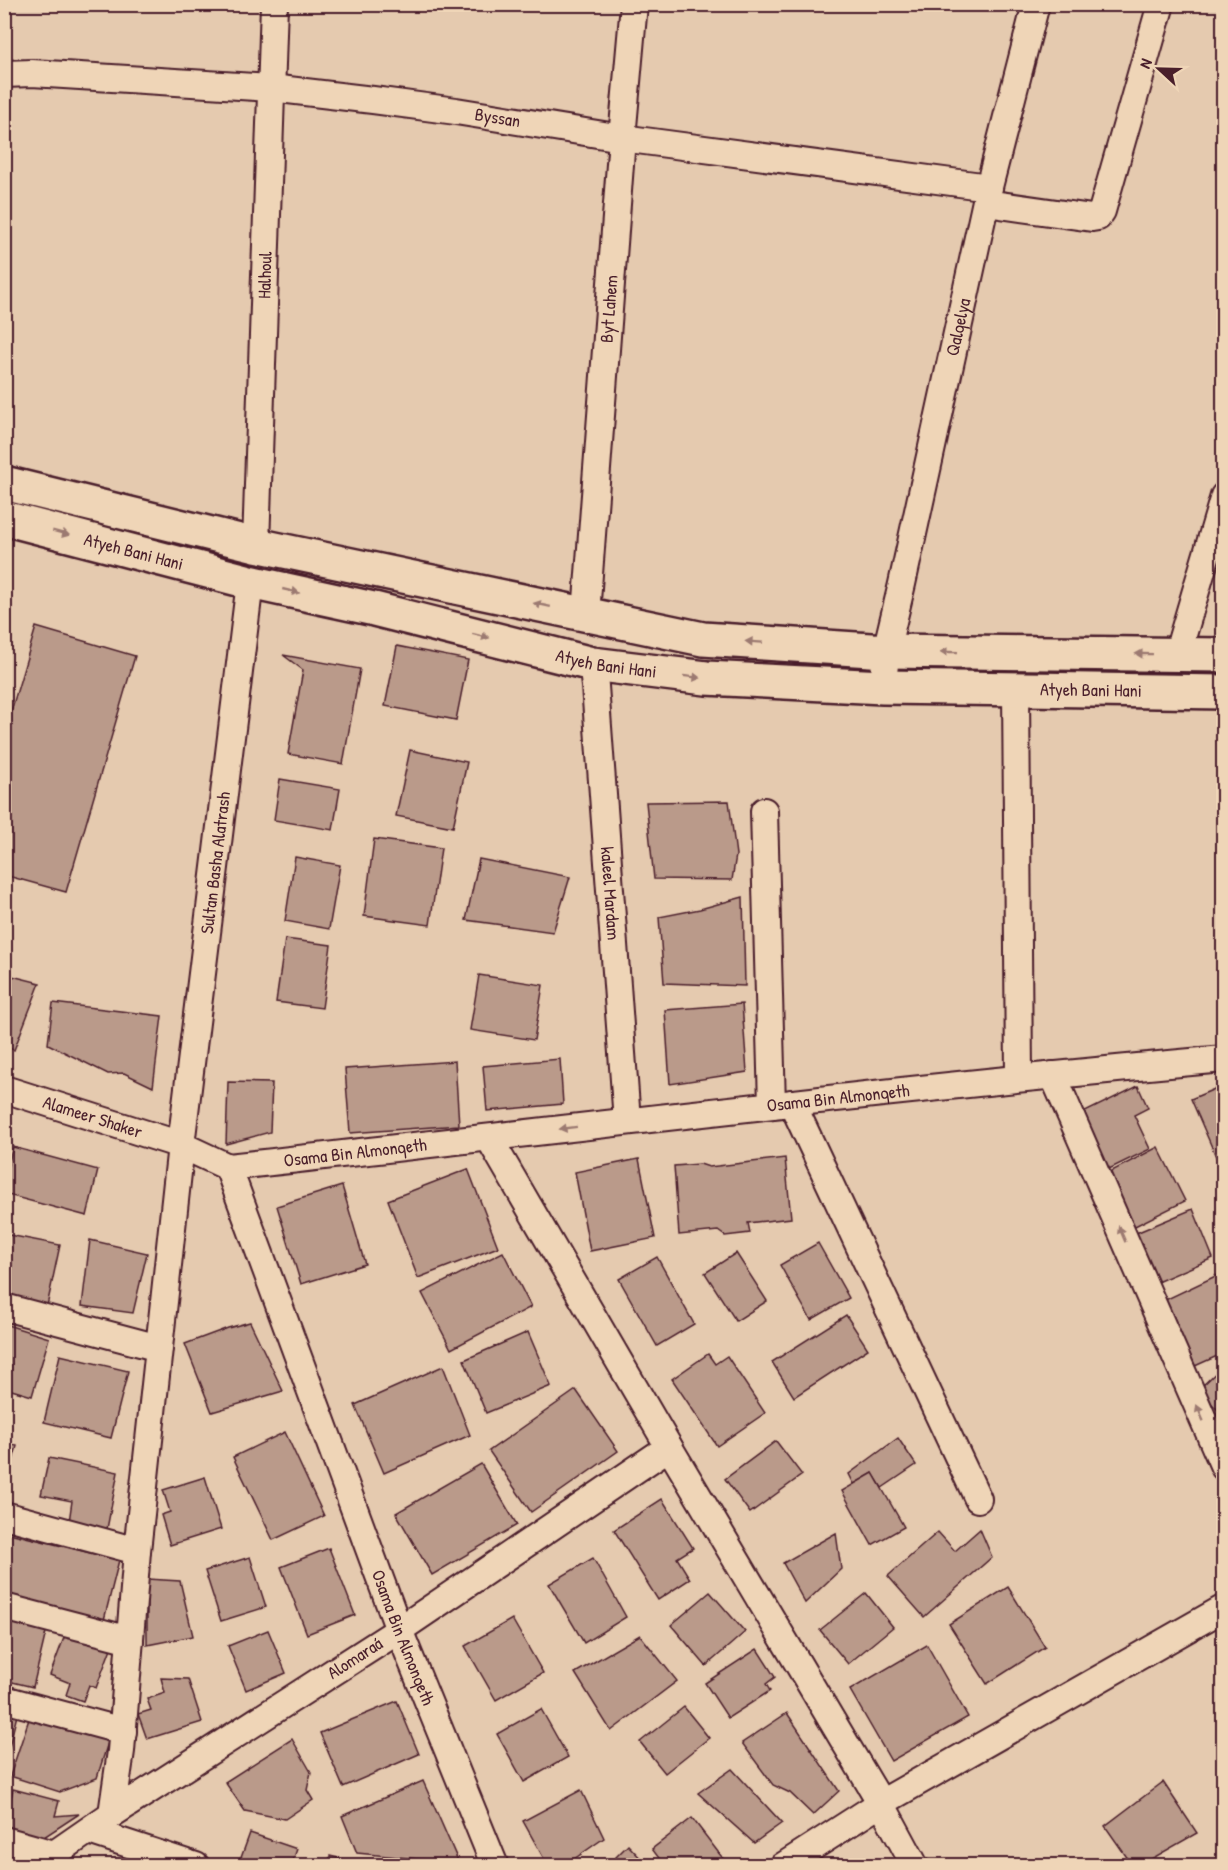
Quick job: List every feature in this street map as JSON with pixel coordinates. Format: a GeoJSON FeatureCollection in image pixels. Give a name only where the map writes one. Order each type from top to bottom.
{"type":"FeatureCollection","features":[{"type":"Feature","properties":{"kind":"main road"},"geometry":{"type":"LineString","coordinates":[[4,483],[256,545],[703,639],[886,651],[1224,656]]}},
{"type":"Feature","properties":{"kind":"main road","name":"Atyeh Bani Hani"},"geometry":{"type":"LineString","coordinates":[[4,518],[250,582],[374,609],[592,664],[706,678],[883,687],[1224,692]]}},
{"type":"Feature","properties":{"kind":"street","name":"Halhoul"},"geometry":{"type":"LineString","coordinates":[[256,545],[274,4]]}},
{"type":"Feature","properties":{"kind":"street","name":"Byt Lahem"},"geometry":{"type":"LineString","coordinates":[[586,614],[634,4]]}},
{"type":"Feature","properties":{"kind":"street","name":"Qalqelya"},"geometry":{"type":"LineString","coordinates":[[883,687],[886,651],[988,195],[1036,4]]}},
{"type":"Feature","properties":{"kind":"street","name":"Byssan"},"geometry":{"type":"LineString","coordinates":[[4,74],[271,88],[456,111],[988,195],[1092,218],[1098,217],[1102,211],[1161,4]]}},
{"type":"Feature","properties":{"kind":"street"},"geometry":{"type":"LineString","coordinates":[[1177,655],[1224,496]]}},
{"type":"Feature","properties":{"kind":"street","name":"Sultan Basha Alatrash"},"geometry":{"type":"LineString","coordinates":[[112,1814],[123,1731],[137,1551],[181,1145],[250,582]]}},
{"type":"Feature","properties":{"kind":"street","name":"kaleel Mardam"},"geometry":{"type":"LineString","coordinates":[[592,664],[596,686],[627,1121]]}},
{"type":"Feature","properties":{"kind":"street"},"geometry":{"type":"LineString","coordinates":[[1016,689],[1019,1078]]}},
{"type":"Feature","properties":{"kind":"street"},"geometry":{"type":"LineString","coordinates":[[764,811],[782,1104],[978,1499]]}},
{"type":"Feature","properties":{"kind":"street","name":"Osama Bin Almonqeth"},"geometry":{"type":"LineString","coordinates":[[495,1866],[399,1630],[228,1167],[1019,1078],[1224,1059]]}},
{"type":"Feature","properties":{"kind":"street"},"geometry":{"type":"LineString","coordinates":[[1053,1075],[1224,1467]]}},
{"type":"Feature","properties":{"kind":"street","name":"Alameer Shaker"},"geometry":{"type":"LineString","coordinates":[[4,1089],[181,1145],[228,1167]]}},
{"type":"Feature","properties":{"kind":"street"},"geometry":{"type":"LineString","coordinates":[[489,1138],[915,1866]]}},
{"type":"Feature","properties":{"kind":"street"},"geometry":{"type":"LineString","coordinates":[[4,1307],[159,1348]]}},
{"type":"Feature","properties":{"kind":"street","name":"Alomaraá"},"geometry":{"type":"LineString","coordinates":[[45,1860],[112,1814],[399,1630],[669,1447]]}},
{"type":"Feature","properties":{"kind":"street"},"geometry":{"type":"LineString","coordinates":[[4,1515],[137,1551]]}},
{"type":"Feature","properties":{"kind":"street"},"geometry":{"type":"LineString","coordinates":[[4,1607],[130,1640]]}},
{"type":"Feature","properties":{"kind":"street"},"geometry":{"type":"LineString","coordinates":[[783,1866],[880,1803],[1224,1608]]}},
{"type":"Feature","properties":{"kind":"street"},"geometry":{"type":"LineString","coordinates":[[4,1699],[123,1731]]}},
{"type":"Feature","properties":{"kind":"street"},"geometry":{"type":"LineString","coordinates":[[89,1831],[196,1866]]}},
{"type":"Feature","properties":{"kind":"street"},"geometry":{"type":"LineString","coordinates":[[4,1840],[45,1860]]}},
{"type":"Feature","properties":{"kind":"building"},"geometry":{"type":"Polygon","coordinates":[[[36,627],[135,656],[66,892],[4,875],[4,735],[36,627]]]}},
{"type":"Feature","properties":{"kind":"building"},"geometry":{"type":"Polygon","coordinates":[[[397,646],[468,660],[456,720],[385,706],[397,646]]]}},
{"type":"Feature","properties":{"kind":"building"},"geometry":{"type":"Polygon","coordinates":[[[283,655],[360,669],[343,764],[288,754],[303,670],[283,655]]]}},
{"type":"Feature","properties":{"kind":"building"},"geometry":{"type":"Polygon","coordinates":[[[410,750],[467,762],[453,827],[396,816],[410,750]]]}},
{"type":"Feature","properties":{"kind":"building"},"geometry":{"type":"Polygon","coordinates":[[[280,779],[340,789],[333,830],[274,820],[280,779]]]}},
{"type":"Feature","properties":{"kind":"building"},"geometry":{"type":"Polygon","coordinates":[[[729,801],[736,855],[732,880],[654,879],[646,802],[729,801]]]}},
{"type":"Feature","properties":{"kind":"building"},"geometry":{"type":"Polygon","coordinates":[[[374,839],[441,848],[430,925],[364,916],[374,839]]]}},
{"type":"Feature","properties":{"kind":"building"},"geometry":{"type":"Polygon","coordinates":[[[295,857],[340,865],[329,929],[285,921],[295,857]]]}},
{"type":"Feature","properties":{"kind":"building"},"geometry":{"type":"Polygon","coordinates":[[[479,859],[570,877],[553,932],[466,920],[479,859]]]}},
{"type":"Feature","properties":{"kind":"building"},"geometry":{"type":"Polygon","coordinates":[[[743,897],[745,986],[664,983],[659,917],[743,897]]]}},
{"type":"Feature","properties":{"kind":"building"},"geometry":{"type":"Polygon","coordinates":[[[285,939],[331,945],[322,1008],[276,1002],[285,939]]]}},
{"type":"Feature","properties":{"kind":"building"},"geometry":{"type":"Polygon","coordinates":[[[4,974],[40,983],[14,1050],[4,1046],[4,974]]]}},
{"type":"Feature","properties":{"kind":"building"},"geometry":{"type":"Polygon","coordinates":[[[479,975],[543,985],[534,1040],[470,1030],[479,975]]]}},
{"type":"Feature","properties":{"kind":"building"},"geometry":{"type":"Polygon","coordinates":[[[53,1003],[162,1016],[153,1087],[124,1073],[108,1074],[48,1044],[53,1003]]]}},
{"type":"Feature","properties":{"kind":"building"},"geometry":{"type":"Polygon","coordinates":[[[742,1004],[747,1072],[670,1084],[665,1010],[742,1004]]]}},
{"type":"Feature","properties":{"kind":"building"},"geometry":{"type":"Polygon","coordinates":[[[560,1059],[563,1104],[487,1111],[483,1066],[560,1059]]]}},
{"type":"Feature","properties":{"kind":"building"},"geometry":{"type":"Polygon","coordinates":[[[455,1061],[459,1125],[350,1133],[345,1069],[455,1061]]]}},
{"type":"Feature","properties":{"kind":"building"},"geometry":{"type":"Polygon","coordinates":[[[228,1082],[272,1083],[270,1132],[226,1144],[228,1082]]]}},
{"type":"Feature","properties":{"kind":"building"},"geometry":{"type":"Polygon","coordinates":[[[1224,1085],[1224,1175],[1191,1099],[1224,1085]]]}},
{"type":"Feature","properties":{"kind":"building"},"geometry":{"type":"Polygon","coordinates":[[[1138,1086],[1148,1108],[1134,1115],[1150,1149],[1109,1169],[1083,1113],[1138,1086]]]}},
{"type":"Feature","properties":{"kind":"building"},"geometry":{"type":"Polygon","coordinates":[[[13,1147],[98,1170],[87,1216],[4,1194],[4,1178],[13,1147]]]}},
{"type":"Feature","properties":{"kind":"building"},"geometry":{"type":"Polygon","coordinates":[[[1158,1147],[1185,1201],[1135,1226],[1108,1173],[1158,1147]]]}},
{"type":"Feature","properties":{"kind":"building"},"geometry":{"type":"Polygon","coordinates":[[[785,1158],[791,1218],[748,1223],[750,1233],[725,1236],[718,1231],[679,1235],[674,1166],[700,1164],[709,1167],[785,1158]]]}},
{"type":"Feature","properties":{"kind":"building"},"geometry":{"type":"Polygon","coordinates":[[[639,1159],[655,1238],[590,1251],[575,1172],[639,1159]]]}},
{"type":"Feature","properties":{"kind":"building"},"geometry":{"type":"Polygon","coordinates":[[[468,1169],[498,1247],[418,1278],[388,1200],[468,1169]]]}},
{"type":"Feature","properties":{"kind":"building"},"geometry":{"type":"Polygon","coordinates":[[[342,1186],[365,1264],[301,1284],[277,1206],[342,1186]]]}},
{"type":"Feature","properties":{"kind":"building"},"geometry":{"type":"Polygon","coordinates":[[[1193,1209],[1213,1258],[1157,1282],[1136,1233],[1193,1209]]]}},
{"type":"Feature","properties":{"kind":"building"},"geometry":{"type":"Polygon","coordinates":[[[4,1234],[60,1245],[47,1306],[4,1297],[4,1234]]]}},
{"type":"Feature","properties":{"kind":"building"},"geometry":{"type":"Polygon","coordinates":[[[90,1240],[147,1253],[133,1313],[82,1306],[90,1240]]]}},
{"type":"Feature","properties":{"kind":"building"},"geometry":{"type":"Polygon","coordinates":[[[818,1243],[849,1298],[811,1320],[780,1265],[818,1243]]]}},
{"type":"Feature","properties":{"kind":"building"},"geometry":{"type":"Polygon","coordinates":[[[503,1252],[531,1307],[451,1349],[422,1293],[503,1252]]]}},
{"type":"Feature","properties":{"kind":"building"},"geometry":{"type":"Polygon","coordinates":[[[736,1253],[767,1301],[736,1321],[705,1273],[736,1253]]]}},
{"type":"Feature","properties":{"kind":"building"},"geometry":{"type":"Polygon","coordinates":[[[657,1257],[694,1324],[657,1346],[619,1279],[657,1257]]]}},
{"type":"Feature","properties":{"kind":"building"},"geometry":{"type":"Polygon","coordinates":[[[1224,1272],[1224,1353],[1195,1366],[1165,1300],[1224,1272]]]}},
{"type":"Feature","properties":{"kind":"building"},"geometry":{"type":"Polygon","coordinates":[[[846,1315],[868,1349],[794,1397],[772,1362],[846,1315]]]}},
{"type":"Feature","properties":{"kind":"building"},"geometry":{"type":"Polygon","coordinates":[[[250,1322],[283,1391],[212,1412],[185,1344],[250,1322]]]}},
{"type":"Feature","properties":{"kind":"building"},"geometry":{"type":"Polygon","coordinates":[[[4,1324],[49,1338],[32,1396],[8,1389],[4,1400],[4,1324]]]}},
{"type":"Feature","properties":{"kind":"building"},"geometry":{"type":"Polygon","coordinates":[[[528,1332],[551,1386],[486,1413],[464,1360],[528,1332]]]}},
{"type":"Feature","properties":{"kind":"building"},"geometry":{"type":"Polygon","coordinates":[[[708,1354],[715,1364],[727,1356],[765,1413],[717,1446],[672,1379],[708,1354]]]}},
{"type":"Feature","properties":{"kind":"building"},"geometry":{"type":"Polygon","coordinates":[[[60,1355],[128,1371],[111,1438],[44,1422],[60,1355]]]}},
{"type":"Feature","properties":{"kind":"building"},"geometry":{"type":"Polygon","coordinates":[[[1224,1365],[1224,1416],[1198,1390],[1224,1365]]]}},
{"type":"Feature","properties":{"kind":"building"},"geometry":{"type":"Polygon","coordinates":[[[443,1366],[470,1435],[384,1473],[355,1405],[443,1366]]]}},
{"type":"Feature","properties":{"kind":"building"},"geometry":{"type":"Polygon","coordinates":[[[576,1390],[618,1451],[531,1512],[489,1451],[576,1390]]]}},
{"type":"Feature","properties":{"kind":"building"},"geometry":{"type":"Polygon","coordinates":[[[285,1432],[324,1516],[273,1540],[233,1457],[285,1432]]]}},
{"type":"Feature","properties":{"kind":"building"},"geometry":{"type":"Polygon","coordinates":[[[898,1438],[916,1465],[882,1488],[873,1473],[854,1484],[849,1474],[898,1438]]]}},
{"type":"Feature","properties":{"kind":"building"},"geometry":{"type":"Polygon","coordinates":[[[776,1441],[802,1475],[750,1513],[725,1479],[776,1441]]]}},
{"type":"Feature","properties":{"kind":"building"},"geometry":{"type":"Polygon","coordinates":[[[4,1443],[17,1446],[4,1492],[4,1443]]]}},
{"type":"Feature","properties":{"kind":"building"},"geometry":{"type":"Polygon","coordinates":[[[49,1458],[118,1472],[107,1529],[69,1522],[72,1501],[41,1495],[49,1458]]]}},
{"type":"Feature","properties":{"kind":"building"},"geometry":{"type":"Polygon","coordinates":[[[481,1464],[517,1525],[432,1575],[396,1513],[481,1464]]]}},
{"type":"Feature","properties":{"kind":"building"},"geometry":{"type":"Polygon","coordinates":[[[873,1473],[904,1527],[872,1545],[842,1491],[873,1473]]]}},
{"type":"Feature","properties":{"kind":"building"},"geometry":{"type":"Polygon","coordinates":[[[205,1477],[221,1529],[170,1545],[161,1515],[170,1512],[163,1490],[205,1477]]]}},
{"type":"Feature","properties":{"kind":"building"},"geometry":{"type":"Polygon","coordinates":[[[662,1499],[693,1548],[677,1558],[690,1579],[658,1600],[614,1530],[662,1499]]]}},
{"type":"Feature","properties":{"kind":"building"},"geometry":{"type":"Polygon","coordinates":[[[980,1529],[992,1557],[924,1617],[888,1576],[938,1532],[955,1551],[980,1529]]]}},
{"type":"Feature","properties":{"kind":"building"},"geometry":{"type":"Polygon","coordinates":[[[5,1532],[119,1560],[104,1620],[4,1596],[5,1532]]]}},
{"type":"Feature","properties":{"kind":"building"},"geometry":{"type":"Polygon","coordinates":[[[836,1533],[841,1569],[805,1603],[783,1563],[836,1533]]]}},
{"type":"Feature","properties":{"kind":"building"},"geometry":{"type":"Polygon","coordinates":[[[329,1548],[355,1615],[307,1634],[281,1567],[329,1548]]]}},
{"type":"Feature","properties":{"kind":"building"},"geometry":{"type":"Polygon","coordinates":[[[250,1557],[266,1607],[221,1621],[205,1571],[250,1557]]]}},
{"type":"Feature","properties":{"kind":"building"},"geometry":{"type":"Polygon","coordinates":[[[593,1558],[626,1617],[584,1643],[549,1584],[593,1558]]]}},
{"type":"Feature","properties":{"kind":"building"},"geometry":{"type":"Polygon","coordinates":[[[147,1579],[180,1581],[193,1636],[147,1645],[147,1579]]]}},
{"type":"Feature","properties":{"kind":"building"},"geometry":{"type":"Polygon","coordinates":[[[1008,1587],[1045,1647],[987,1684],[949,1624],[1008,1587]]]}},
{"type":"Feature","properties":{"kind":"building"},"geometry":{"type":"Polygon","coordinates":[[[710,1592],[745,1632],[706,1666],[671,1625],[710,1592]]]}},
{"type":"Feature","properties":{"kind":"building"},"geometry":{"type":"Polygon","coordinates":[[[866,1593],[893,1627],[848,1664],[820,1630],[866,1593]]]}},
{"type":"Feature","properties":{"kind":"building"},"geometry":{"type":"Polygon","coordinates":[[[4,1618],[47,1628],[33,1687],[4,1680],[4,1618]]]}},
{"type":"Feature","properties":{"kind":"building"},"geometry":{"type":"Polygon","coordinates":[[[512,1619],[543,1673],[496,1700],[465,1646],[512,1619]]]}},
{"type":"Feature","properties":{"kind":"building"},"geometry":{"type":"Polygon","coordinates":[[[68,1627],[113,1643],[96,1688],[89,1685],[83,1701],[66,1695],[70,1683],[50,1675],[68,1627]]]}},
{"type":"Feature","properties":{"kind":"building"},"geometry":{"type":"Polygon","coordinates":[[[268,1630],[286,1673],[246,1690],[228,1646],[268,1630]]]}},
{"type":"Feature","properties":{"kind":"building"},"geometry":{"type":"Polygon","coordinates":[[[640,1635],[677,1681],[611,1731],[575,1673],[640,1635]]]}},
{"type":"Feature","properties":{"kind":"building"},"geometry":{"type":"Polygon","coordinates":[[[927,1645],[968,1717],[891,1761],[850,1690],[927,1645]]]}},
{"type":"Feature","properties":{"kind":"building"},"geometry":{"type":"Polygon","coordinates":[[[757,1649],[775,1677],[766,1684],[770,1691],[728,1718],[705,1683],[757,1649]]]}},
{"type":"Feature","properties":{"kind":"building"},"geometry":{"type":"Polygon","coordinates":[[[161,1678],[188,1679],[202,1722],[147,1739],[138,1714],[151,1710],[147,1699],[165,1693],[161,1678]]]}},
{"type":"Feature","properties":{"kind":"building"},"geometry":{"type":"Polygon","coordinates":[[[397,1701],[419,1754],[343,1787],[320,1733],[397,1701]]]}},
{"type":"Feature","properties":{"kind":"building"},"geometry":{"type":"Polygon","coordinates":[[[684,1707],[709,1738],[665,1773],[640,1742],[684,1707]]]}},
{"type":"Feature","properties":{"kind":"building"},"geometry":{"type":"Polygon","coordinates":[[[541,1709],[568,1757],[524,1782],[497,1734],[541,1709]]]}},
{"type":"Feature","properties":{"kind":"building"},"geometry":{"type":"Polygon","coordinates":[[[4,1712],[17,1715],[4,1767],[4,1712]]]}},
{"type":"Feature","properties":{"kind":"building"},"geometry":{"type":"Polygon","coordinates":[[[31,1713],[109,1739],[97,1778],[60,1792],[10,1776],[31,1713]]]}},
{"type":"Feature","properties":{"kind":"building"},"geometry":{"type":"Polygon","coordinates":[[[787,1713],[839,1791],[813,1815],[790,1793],[773,1785],[742,1743],[787,1713]]]}},
{"type":"Feature","properties":{"kind":"building"},"geometry":{"type":"Polygon","coordinates":[[[292,1739],[311,1772],[307,1790],[313,1800],[285,1819],[245,1811],[225,1782],[292,1739]]]}},
{"type":"Feature","properties":{"kind":"building"},"geometry":{"type":"Polygon","coordinates":[[[732,1769],[782,1823],[754,1843],[698,1793],[732,1769]]]}},
{"type":"Feature","properties":{"kind":"building"},"geometry":{"type":"Polygon","coordinates":[[[423,1781],[459,1863],[357,1853],[342,1816],[423,1781]]]}},
{"type":"Feature","properties":{"kind":"building"},"geometry":{"type":"Polygon","coordinates":[[[1163,1782],[1197,1833],[1139,1866],[1133,1866],[1105,1826],[1163,1782]]]}},
{"type":"Feature","properties":{"kind":"building"},"geometry":{"type":"Polygon","coordinates":[[[13,1789],[59,1801],[55,1816],[79,1814],[41,1839],[4,1828],[13,1789]]]}},
{"type":"Feature","properties":{"kind":"building"},"geometry":{"type":"Polygon","coordinates":[[[581,1790],[604,1838],[564,1866],[548,1866],[523,1821],[581,1790]]]}},
{"type":"Feature","properties":{"kind":"building"},"geometry":{"type":"Polygon","coordinates":[[[692,1818],[728,1866],[665,1866],[652,1849],[692,1818]]]}},
{"type":"Feature","properties":{"kind":"building"},"geometry":{"type":"Polygon","coordinates":[[[250,1833],[297,1849],[291,1866],[238,1866],[250,1833]]]}},
{"type":"Feature","properties":{"kind":"building"},"geometry":{"type":"Polygon","coordinates":[[[628,1845],[648,1866],[607,1866],[628,1845]]]}},
{"type":"Feature","properties":{"kind":"building"},"geometry":{"type":"Polygon","coordinates":[[[330,1856],[369,1866],[328,1866],[330,1856]]]}}]}
